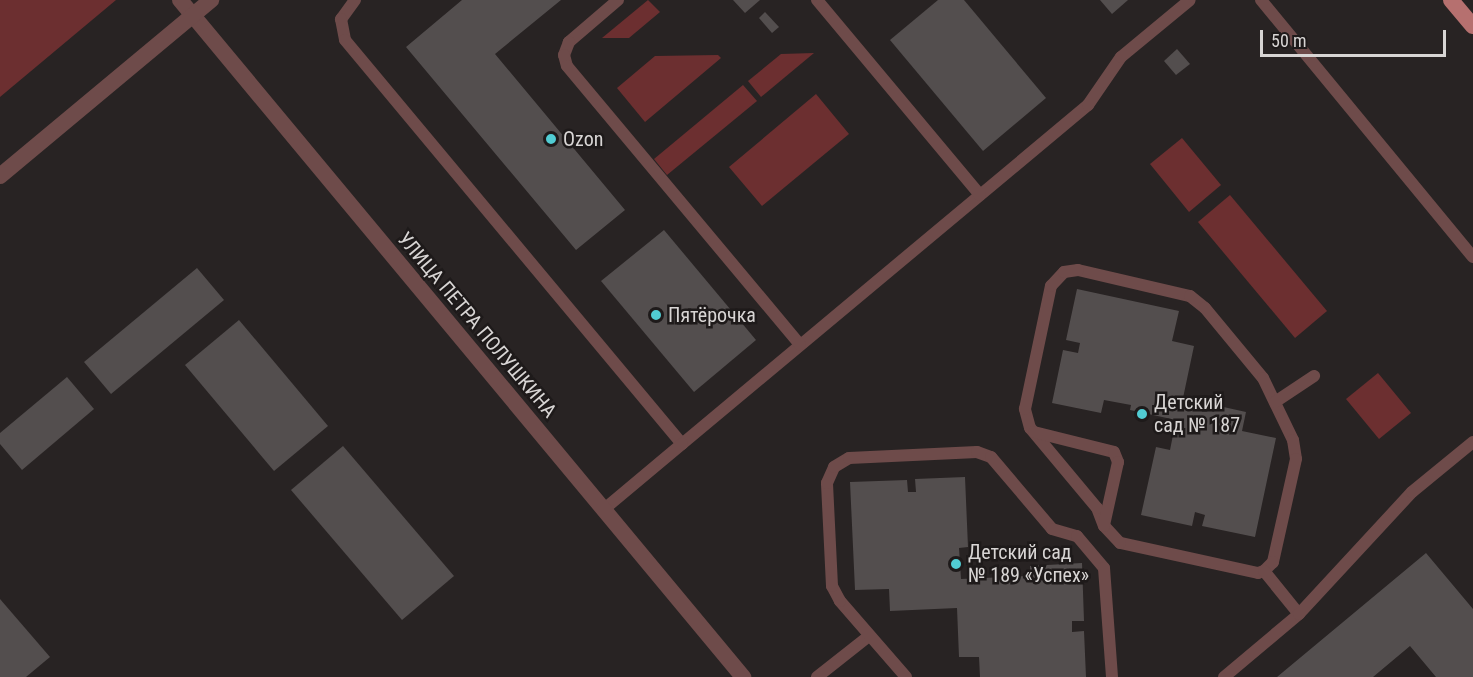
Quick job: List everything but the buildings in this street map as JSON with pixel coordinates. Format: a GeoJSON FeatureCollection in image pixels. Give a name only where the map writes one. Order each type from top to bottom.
{"type":"FeatureCollection","features":[{"type":"Feature","properties":{"kind":"main road"},"geometry":{"type":"LineString","coordinates":[[1451,0],[1473,26]]}},
{"type":"Feature","properties":{"kind":"street","name":"УЛИЦА ПЕТРА ПОЛУШКИНА"},"geometry":{"type":"LineString","coordinates":[[180,0],[743,677]]}},
{"type":"Feature","properties":{"kind":"street"},"geometry":{"type":"LineString","coordinates":[[0,176],[211,0]]}},
{"type":"Feature","properties":{"kind":"lane"},"geometry":{"type":"LineString","coordinates":[[355,0],[341,19],[345,40],[682,444]]}},
{"type":"Feature","properties":{"kind":"lane"},"geometry":{"type":"LineString","coordinates":[[618,0],[569,42],[565,50],[567,66],[800,345]]}},
{"type":"Feature","properties":{"kind":"lane"},"geometry":{"type":"LineString","coordinates":[[817,0],[980,195]]}},
{"type":"Feature","properties":{"kind":"lane"},"geometry":{"type":"LineString","coordinates":[[603,510],[1088,105],[1121,57],[1190,0]]}},
{"type":"Feature","properties":{"kind":"lane"},"geometry":{"type":"LineString","coordinates":[[1261,0],[1473,257]]}},
{"type":"Feature","properties":{"kind":"lane"},"geometry":{"type":"LineString","coordinates":[[1071,270],[1184,293],[1196,299],[1257,369],[1275,402],[1293,440],[1296,459],[1273,562],[1264,572],[1258,573],[1124,544],[1104,526],[1097,508],[1026,422],[1025,409],[1051,286],[1058,276],[1071,270]]}},
{"type":"Feature","properties":{"kind":"lane"},"geometry":{"type":"LineString","coordinates":[[1275,402],[1314,376]]}},
{"type":"Feature","properties":{"kind":"lane"},"geometry":{"type":"LineString","coordinates":[[1034,432],[1114,452],[1118,462],[1104,526]]}},
{"type":"Feature","properties":{"kind":"lane"},"geometry":{"type":"LineString","coordinates":[[1224,677],[1299,614],[1412,492],[1473,442]]}},
{"type":"Feature","properties":{"kind":"lane"},"geometry":{"type":"LineString","coordinates":[[906,677],[869,636],[832,586],[827,483],[831,472],[849,458],[982,453],[991,457],[1052,529],[1077,536],[1104,568],[1112,677]]}},
{"type":"Feature","properties":{"kind":"lane"},"geometry":{"type":"LineString","coordinates":[[1264,572],[1299,614]]}},
{"type":"Feature","properties":{"kind":"lane"},"geometry":{"type":"LineString","coordinates":[[816,677],[869,636]]}},
{"type":"Feature","properties":{"kind":"shaded area"},"geometry":{"type":"Polygon","coordinates":[[[0,0],[116,0],[0,97],[0,0]]]}},
{"type":"Feature","properties":{"kind":"shaded area"},"geometry":{"type":"Polygon","coordinates":[[[648,0],[660,12],[629,38],[602,38],[648,0]]]}},
{"type":"Feature","properties":{"kind":"shaded area"},"geometry":{"type":"Polygon","coordinates":[[[814,53],[761,97],[748,81],[781,54],[814,53]]]}},
{"type":"Feature","properties":{"kind":"shaded area"},"geometry":{"type":"Polygon","coordinates":[[[718,55],[721,58],[645,122],[617,88],[655,56],[718,55]]]}},
{"type":"Feature","properties":{"kind":"shaded area"},"geometry":{"type":"Polygon","coordinates":[[[743,85],[757,101],[667,175],[654,159],[743,85]]]}},
{"type":"Feature","properties":{"kind":"shaded area"},"geometry":{"type":"Polygon","coordinates":[[[816,94],[849,134],[762,206],[729,167],[816,94]]]}},
{"type":"Feature","properties":{"kind":"shaded area"},"geometry":{"type":"Polygon","coordinates":[[[1182,138],[1221,185],[1189,212],[1150,164],[1182,138]]]}},
{"type":"Feature","properties":{"kind":"shaded area"},"geometry":{"type":"Polygon","coordinates":[[[1230,195],[1327,311],[1295,338],[1198,222],[1230,195]]]}},
{"type":"Feature","properties":{"kind":"shaded area"},"geometry":{"type":"Polygon","coordinates":[[[1378,373],[1411,413],[1379,439],[1346,399],[1378,373]]]}},
{"type":"Feature","properties":{"kind":"place","name":"Ozon"},"geometry":{"type":"Point","coordinates":[551,139]}},
{"type":"Feature","properties":{"kind":"place","name":"Пятёрочка"},"geometry":{"type":"Point","coordinates":[656,315]}},
{"type":"Feature","properties":{"kind":"place","name":"Детский сад № 187"},"geometry":{"type":"Point","coordinates":[1142,414]}},
{"type":"Feature","properties":{"kind":"place","name":"Детский сад № 189 «Успех»"},"geometry":{"type":"Point","coordinates":[956,564]}}]}
